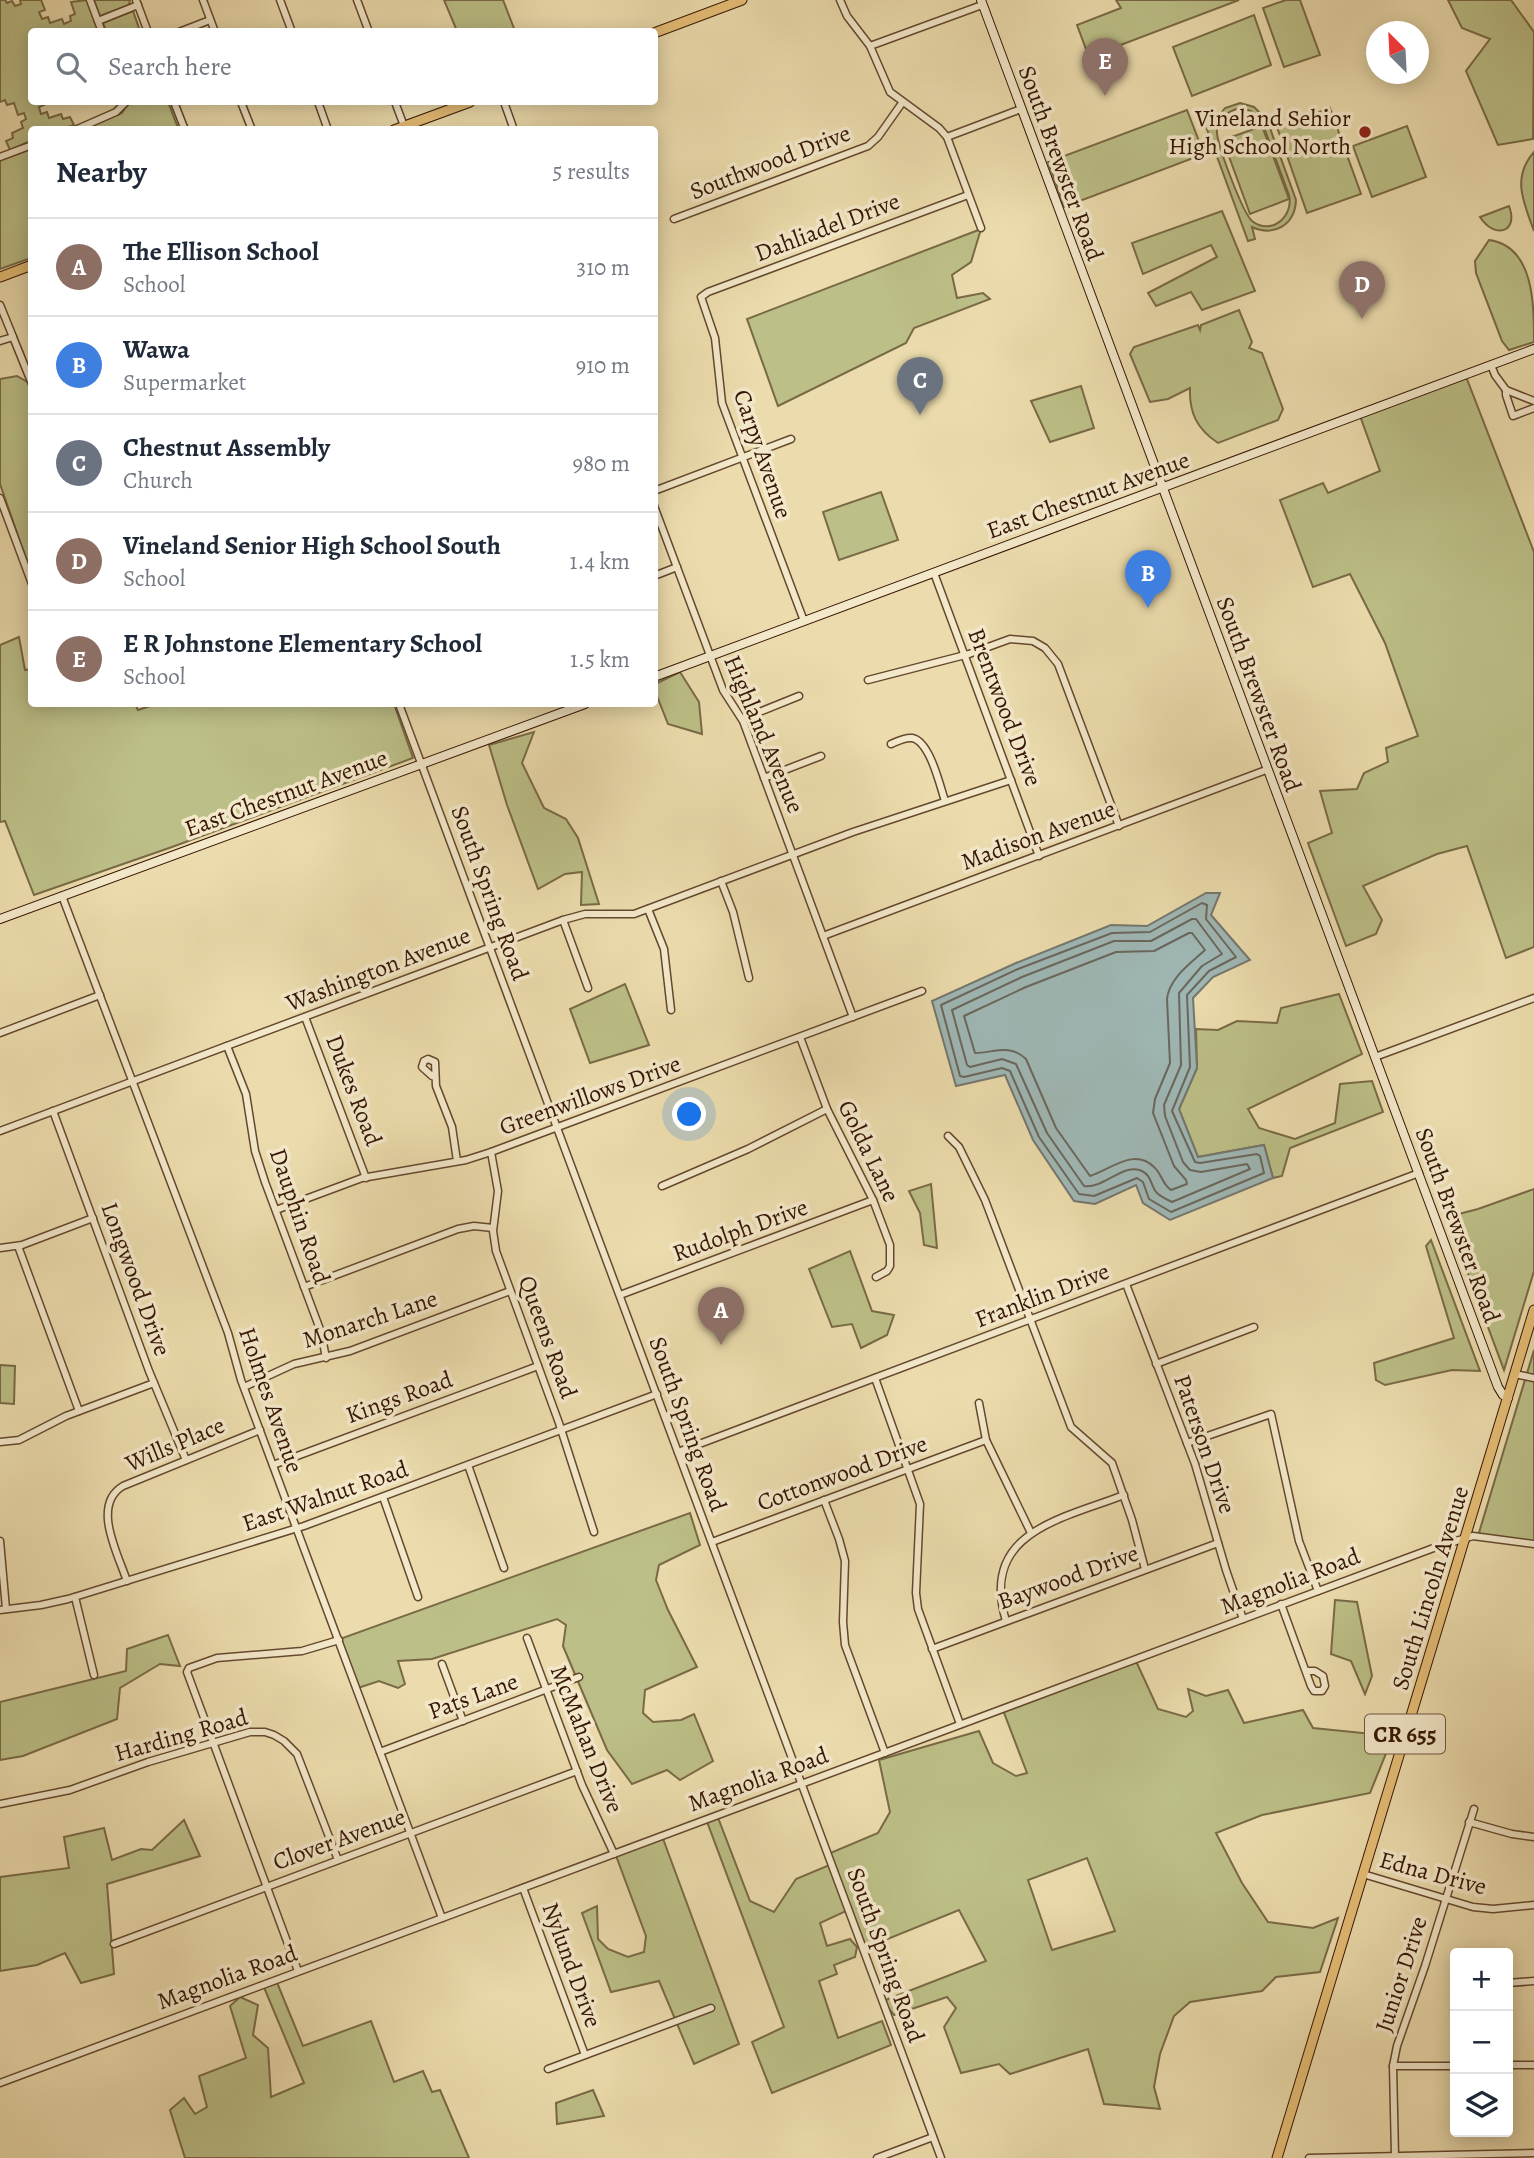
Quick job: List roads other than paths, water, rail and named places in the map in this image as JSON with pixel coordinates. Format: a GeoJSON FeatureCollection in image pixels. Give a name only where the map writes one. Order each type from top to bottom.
{"type":"FeatureCollection","features":[{"type":"Feature","properties":{"kind":"main road"},"geometry":{"type":"LineString","coordinates":[[658,32],[742,0]]}},
{"type":"Feature","properties":{"kind":"main road"},"geometry":{"type":"LineString","coordinates":[[404,126],[462,105]]}},
{"type":"Feature","properties":{"kind":"main road"},"geometry":{"type":"LineString","coordinates":[[0,276],[28,266]]}},
{"type":"Feature","properties":{"kind":"main road","name":"South Lincoln Avenue"},"geometry":{"type":"LineString","coordinates":[[1277,2158],[1534,1310]]}},
{"type":"Feature","properties":{"kind":"street"},"geometry":{"type":"LineString","coordinates":[[90,0],[101,28]]}},
{"type":"Feature","properties":{"kind":"street"},"geometry":{"type":"LineString","coordinates":[[203,0],[213,28]]}},
{"type":"Feature","properties":{"kind":"street"},"geometry":{"type":"LineString","coordinates":[[280,0],[290,28]]}},
{"type":"Feature","properties":{"kind":"street"},"geometry":{"type":"LineString","coordinates":[[357,0],[368,28]]}},
{"type":"Feature","properties":{"kind":"street"},"geometry":{"type":"LineString","coordinates":[[840,0],[847,16],[870,46],[885,84],[893,95],[939,128],[947,137],[981,228]]}},
{"type":"Feature","properties":{"kind":"street"},"geometry":{"type":"LineString","coordinates":[[98,21],[137,2],[147,28]]}},
{"type":"Feature","properties":{"kind":"street"},"geometry":{"type":"LineString","coordinates":[[870,46],[981,2]]}},
{"type":"Feature","properties":{"kind":"street","name":"South Brewster Road"},"geometry":{"type":"LineString","coordinates":[[981,2],[1498,1387],[1508,1398]]}},
{"type":"Feature","properties":{"kind":"street"},"geometry":{"type":"LineString","coordinates":[[189,28],[210,20]]}},
{"type":"Feature","properties":{"kind":"street","name":"Southwood Drive"},"geometry":{"type":"LineString","coordinates":[[674,219],[868,146],[878,137],[902,103]]}},
{"type":"Feature","properties":{"kind":"street"},"geometry":{"type":"LineString","coordinates":[[84,126],[116,112],[123,105]]}},
{"type":"Feature","properties":{"kind":"street"},"geometry":{"type":"LineString","coordinates":[[175,105],[183,126]]}},
{"type":"Feature","properties":{"kind":"street"},"geometry":{"type":"LineString","coordinates":[[242,105],[250,126]]}},
{"type":"Feature","properties":{"kind":"street"},"geometry":{"type":"LineString","coordinates":[[319,105],[327,126]]}},
{"type":"Feature","properties":{"kind":"street"},"geometry":{"type":"LineString","coordinates":[[396,105],[404,126]]}},
{"type":"Feature","properties":{"kind":"street"},"geometry":{"type":"LineString","coordinates":[[505,105],[513,126]]}},
{"type":"Feature","properties":{"kind":"street"},"geometry":{"type":"LineString","coordinates":[[947,137],[1021,109]]}},
{"type":"Feature","properties":{"kind":"street"},"geometry":{"type":"LineString","coordinates":[[0,157],[28,146]]}},
{"type":"Feature","properties":{"kind":"street","name":"Dahliadel Drive"},"geometry":{"type":"LineString","coordinates":[[701,297],[708,292],[968,195]]}},
{"type":"Feature","properties":{"kind":"street","name":"Carpy Avenue"},"geometry":{"type":"LineString","coordinates":[[701,297],[715,338],[722,403],[804,621]]}},
{"type":"Feature","properties":{"kind":"street"},"geometry":{"type":"LineString","coordinates":[[0,305],[28,374]]}},
{"type":"Feature","properties":{"kind":"street"},"geometry":{"type":"LineString","coordinates":[[0,341],[13,337]]}},
{"type":"Feature","properties":{"kind":"street","name":"East Chestnut Avenue"},"geometry":{"type":"LineString","coordinates":[[658,676],[1534,349]]}},
{"type":"Feature","properties":{"kind":"street"},"geometry":{"type":"LineString","coordinates":[[1491,365],[1506,390],[1534,401]]}},
{"type":"Feature","properties":{"kind":"street"},"geometry":{"type":"LineString","coordinates":[[1506,390],[1513,416],[1534,408]]}},
{"type":"Feature","properties":{"kind":"street"},"geometry":{"type":"LineString","coordinates":[[658,490],[791,439]]}},
{"type":"Feature","properties":{"kind":"street"},"geometry":{"type":"LineString","coordinates":[[0,498],[3,517],[28,575]]}},
{"type":"Feature","properties":{"kind":"street","name":"Highland Avenue"},"geometry":{"type":"LineString","coordinates":[[658,517],[726,698],[742,719],[853,1017]]}},
{"type":"Feature","properties":{"kind":"street"},"geometry":{"type":"LineString","coordinates":[[658,574],[677,567]]}},
{"type":"Feature","properties":{"kind":"street","name":"Brentwood Drive"},"geometry":{"type":"LineString","coordinates":[[934,573],[1039,856]]}},
{"type":"Feature","properties":{"kind":"street"},"geometry":{"type":"LineString","coordinates":[[868,680],[964,655],[1010,639],[1033,642],[1051,654],[1058,664],[1119,826]]}},
{"type":"Feature","properties":{"kind":"street"},"geometry":{"type":"LineString","coordinates":[[742,719],[799,696]]}},
{"type":"Feature","properties":{"kind":"street","name":"South Spring Road"},"geometry":{"type":"LineString","coordinates":[[400,707],[941,2158]]}},
{"type":"Feature","properties":{"kind":"street","name":"East Chestnut Avenue"},"geometry":{"type":"LineString","coordinates":[[0,919],[577,707]]}},
{"type":"Feature","properties":{"kind":"street"},"geometry":{"type":"LineString","coordinates":[[891,744],[910,738],[921,742],[930,757],[945,801]]}},
{"type":"Feature","properties":{"kind":"street"},"geometry":{"type":"LineString","coordinates":[[764,778],[821,756]]}},
{"type":"Feature","properties":{"kind":"street","name":"Madison Avenue"},"geometry":{"type":"LineString","coordinates":[[823,936],[1266,770]]}},
{"type":"Feature","properties":{"kind":"street","name":"Washington Avenue"},"geometry":{"type":"LineString","coordinates":[[0,1131],[563,920],[585,914],[621,915],[648,909],[792,855],[1011,780]]}},
{"type":"Feature","properties":{"kind":"street"},"geometry":{"type":"LineString","coordinates":[[721,881],[733,912],[749,978]]}},
{"type":"Feature","properties":{"kind":"street","name":"Holmes Avenue"},"geometry":{"type":"LineString","coordinates":[[62,896],[228,1333],[244,1387],[442,1918]]}},
{"type":"Feature","properties":{"kind":"street"},"geometry":{"type":"LineString","coordinates":[[648,909],[664,949],[671,1010]]}},
{"type":"Feature","properties":{"kind":"street"},"geometry":{"type":"LineString","coordinates":[[563,920],[588,988]]}},
{"type":"Feature","properties":{"kind":"street","name":"Greenwillows Drive"},"geometry":{"type":"LineString","coordinates":[[276,1210],[366,1178],[491,1152],[922,991]]}},
{"type":"Feature","properties":{"kind":"street"},"geometry":{"type":"LineString","coordinates":[[0,1032],[100,995]]}},
{"type":"Feature","properties":{"kind":"street"},"geometry":{"type":"LineString","coordinates":[[1375,1057],[1534,998]]}},
{"type":"Feature","properties":{"kind":"street","name":"Dukes Road"},"geometry":{"type":"LineString","coordinates":[[305,1017],[366,1178]]}},
{"type":"Feature","properties":{"kind":"street","name":"Golda Lane"},"geometry":{"type":"LineString","coordinates":[[800,1037],[827,1109],[873,1200],[892,1253],[887,1270],[876,1277]]}},
{"type":"Feature","properties":{"kind":"street","name":"Dauphin Road"},"geometry":{"type":"LineString","coordinates":[[227,1046],[246,1094],[257,1158],[321,1332],[326,1358]]}},
{"type":"Feature","properties":{"kind":"street"},"geometry":{"type":"LineString","coordinates":[[432,1076],[422,1067],[424,1060],[434,1060],[436,1086],[452,1127],[457,1161]]}},
{"type":"Feature","properties":{"kind":"street"},"geometry":{"type":"LineString","coordinates":[[662,1185],[748,1149],[827,1109]]}},
{"type":"Feature","properties":{"kind":"street","name":"Longwood Drive"},"geometry":{"type":"LineString","coordinates":[[53,1111],[154,1383],[186,1460]]}},
{"type":"Feature","properties":{"kind":"street"},"geometry":{"type":"LineString","coordinates":[[948,1136],[959,1147],[974,1176],[1071,1427],[1112,1463],[1145,1569]]}},
{"type":"Feature","properties":{"kind":"street","name":"Queens Road"},"geometry":{"type":"LineString","coordinates":[[491,1152],[498,1191],[493,1228],[496,1251],[561,1430],[594,1532]]}},
{"type":"Feature","properties":{"kind":"street","name":"Franklin Drive"},"geometry":{"type":"LineString","coordinates":[[678,1452],[1419,1173]]}},
{"type":"Feature","properties":{"kind":"street","name":"Rudolph Drive"},"geometry":{"type":"LineString","coordinates":[[620,1295],[873,1200]]}},
{"type":"Feature","properties":{"kind":"street"},"geometry":{"type":"LineString","coordinates":[[0,1248],[18,1246],[93,1219]]}},
{"type":"Feature","properties":{"kind":"street"},"geometry":{"type":"LineString","coordinates":[[304,1286],[458,1229],[474,1226],[493,1228]]}},
{"type":"Feature","properties":{"kind":"street"},"geometry":{"type":"LineString","coordinates":[[18,1246],[79,1411]]}},
{"type":"Feature","properties":{"kind":"street","name":"Paterson Drive"},"geometry":{"type":"LineString","coordinates":[[1126,1284],[1202,1483],[1243,1619]]}},
{"type":"Feature","properties":{"kind":"street","name":"Monarch Lane"},"geometry":{"type":"LineString","coordinates":[[244,1387],[298,1363],[350,1351],[510,1291]]}},
{"type":"Feature","properties":{"kind":"street"},"geometry":{"type":"LineString","coordinates":[[1156,1364],[1254,1327]]}},
{"type":"Feature","properties":{"kind":"street","name":"Kings Road"},"geometry":{"type":"LineString","coordinates":[[273,1465],[538,1366]]}},
{"type":"Feature","properties":{"kind":"street"},"geometry":{"type":"LineString","coordinates":[[1515,1374],[1534,1378]]}},
{"type":"Feature","properties":{"kind":"street"},"geometry":{"type":"LineString","coordinates":[[875,1378],[909,1469],[920,1509],[916,1593],[918,1609],[961,1724]]}},
{"type":"Feature","properties":{"kind":"street"},"geometry":{"type":"LineString","coordinates":[[0,1442],[19,1440],[79,1411],[154,1383]]}},
{"type":"Feature","properties":{"kind":"street","name":"East Walnut Road"},"geometry":{"type":"LineString","coordinates":[[3,1609],[41,1605],[75,1597],[297,1528],[657,1394]]}},
{"type":"Feature","properties":{"kind":"street"},"geometry":{"type":"LineString","coordinates":[[979,1403],[986,1440],[1031,1533]]}},
{"type":"Feature","properties":{"kind":"street"},"geometry":{"type":"LineString","coordinates":[[1187,1443],[1271,1414],[1299,1541],[1318,1591]]}},
{"type":"Feature","properties":{"kind":"street","name":"Wills Place"},"geometry":{"type":"LineString","coordinates":[[127,1581],[108,1522],[108,1507],[112,1496],[124,1486],[260,1430]]}},
{"type":"Feature","properties":{"kind":"street","name":"Cottonwood Drive"},"geometry":{"type":"LineString","coordinates":[[712,1542],[986,1440]]}},
{"type":"Feature","properties":{"kind":"street"},"geometry":{"type":"LineString","coordinates":[[468,1465],[504,1568]]}},
{"type":"Feature","properties":{"kind":"street"},"geometry":{"type":"LineString","coordinates":[[1006,1621],[1000,1592],[1003,1570],[1011,1554],[1031,1533],[1124,1495]]}},
{"type":"Feature","properties":{"kind":"street"},"geometry":{"type":"LineString","coordinates":[[383,1497],[418,1597]]}},
{"type":"Feature","properties":{"kind":"street"},"geometry":{"type":"LineString","coordinates":[[824,1500],[845,1561],[845,1645],[885,1753]]}},
{"type":"Feature","properties":{"kind":"street","name":"Magnolia Road"},"geometry":{"type":"LineString","coordinates":[[0,2083],[1465,1538],[1476,1536],[1534,1544]]}},
{"type":"Feature","properties":{"kind":"street"},"geometry":{"type":"LineString","coordinates":[[0,1541],[3,1609]]}},
{"type":"Feature","properties":{"kind":"street","name":"Baywood Drive"},"geometry":{"type":"LineString","coordinates":[[932,1649],[1218,1543]]}},
{"type":"Feature","properties":{"kind":"street"},"geometry":{"type":"LineString","coordinates":[[75,1597],[94,1675]]}},
{"type":"Feature","properties":{"kind":"street"},"geometry":{"type":"LineString","coordinates":[[1282,1604],[1306,1671]]}},
{"type":"Feature","properties":{"kind":"street","name":"McMahan Drive"},"geometry":{"type":"LineString","coordinates":[[527,1638],[577,1771],[614,1854]]}},
{"type":"Feature","properties":{"kind":"street"},"geometry":{"type":"LineString","coordinates":[[298,1971],[188,1674],[189,1668],[217,1658],[302,1651],[339,1640]]}},
{"type":"Feature","properties":{"kind":"street"},"geometry":{"type":"LineString","coordinates":[[442,1664],[463,1721]]}},
{"type":"Feature","properties":{"kind":"street","name":"Pats Lane"},"geometry":{"type":"LineString","coordinates":[[380,1752],[579,1677]]}},
{"type":"Feature","properties":{"kind":"street","name":"Harding Road"},"geometry":{"type":"LineString","coordinates":[[0,1804],[71,1790],[148,1762],[237,1735],[259,1732],[274,1735],[294,1749],[307,1776],[338,1860]]}},
{"type":"Feature","properties":{"kind":"street","name":"Clover Avenue"},"geometry":{"type":"LineString","coordinates":[[114,1944],[577,1771]]}},
{"type":"Feature","properties":{"kind":"street","name":"Junior Drive"},"geometry":{"type":"LineString","coordinates":[[1395,2156],[1393,2066],[1403,2027],[1474,1809]]}},
{"type":"Feature","properties":{"kind":"street"},"geometry":{"type":"LineString","coordinates":[[1469,1822],[1534,1837]]}},
{"type":"Feature","properties":{"kind":"street","name":"Edna Drive"},"geometry":{"type":"LineString","coordinates":[[1363,1874],[1473,1907],[1534,1905]]}},
{"type":"Feature","properties":{"kind":"street","name":"Nylund Drive"},"geometry":{"type":"LineString","coordinates":[[523,1888],[585,2056]]}},
{"type":"Feature","properties":{"kind":"street"},"geometry":{"type":"LineString","coordinates":[[1513,1983],[1534,1981]]}},
{"type":"Feature","properties":{"kind":"street"},"geometry":{"type":"LineString","coordinates":[[548,2069],[710,2008]]}},
{"type":"Feature","properties":{"kind":"street"},"geometry":{"type":"LineString","coordinates":[[1513,2065],[1534,2065]]}},
{"type":"Feature","properties":{"kind":"street"},"geometry":{"type":"LineString","coordinates":[[1393,2066],[1450,2066]]}},
{"type":"Feature","properties":{"kind":"street"},"geometry":{"type":"LineString","coordinates":[[877,2158],[933,2137]]}},
{"type":"Feature","properties":{"kind":"street"},"geometry":{"type":"LineString","coordinates":[[1309,2158],[1534,2153]]}},
{"type":"Feature","properties":{"kind":"water"},"geometry":{"type":"Polygon","coordinates":[[[1206,893],[1220,893],[1211,915],[1250,960],[1213,977],[1193,998],[1197,1068],[1179,1109],[1198,1157],[1264,1145],[1273,1178],[1170,1220],[1143,1203],[1136,1185],[1095,1204],[1074,1201],[1033,1140],[1005,1075],[956,1086],[932,1001],[1016,963],[1111,925],[1147,926],[1206,893]]]}},
{"type":"Feature","properties":{"kind":"place","name":"E R Johnstone Elementary School"},"geometry":{"type":"Point","coordinates":[1105,96]}},
{"type":"Feature","properties":{"kind":"place","name":"Vineland Sehior High School North"},"geometry":{"type":"Point","coordinates":[1365,132]}},
{"type":"Feature","properties":{"kind":"place","name":"Vineland Senior High School South"},"geometry":{"type":"Point","coordinates":[1362,319]}},
{"type":"Feature","properties":{"kind":"place","name":"Chestnut Assembly"},"geometry":{"type":"Point","coordinates":[920,415]}},
{"type":"Feature","properties":{"kind":"place","name":"Wawa"},"geometry":{"type":"Point","coordinates":[1148,608]}},
{"type":"Feature","properties":{"kind":"place","name":"The Ellison School"},"geometry":{"type":"Point","coordinates":[721,1345]}}]}
